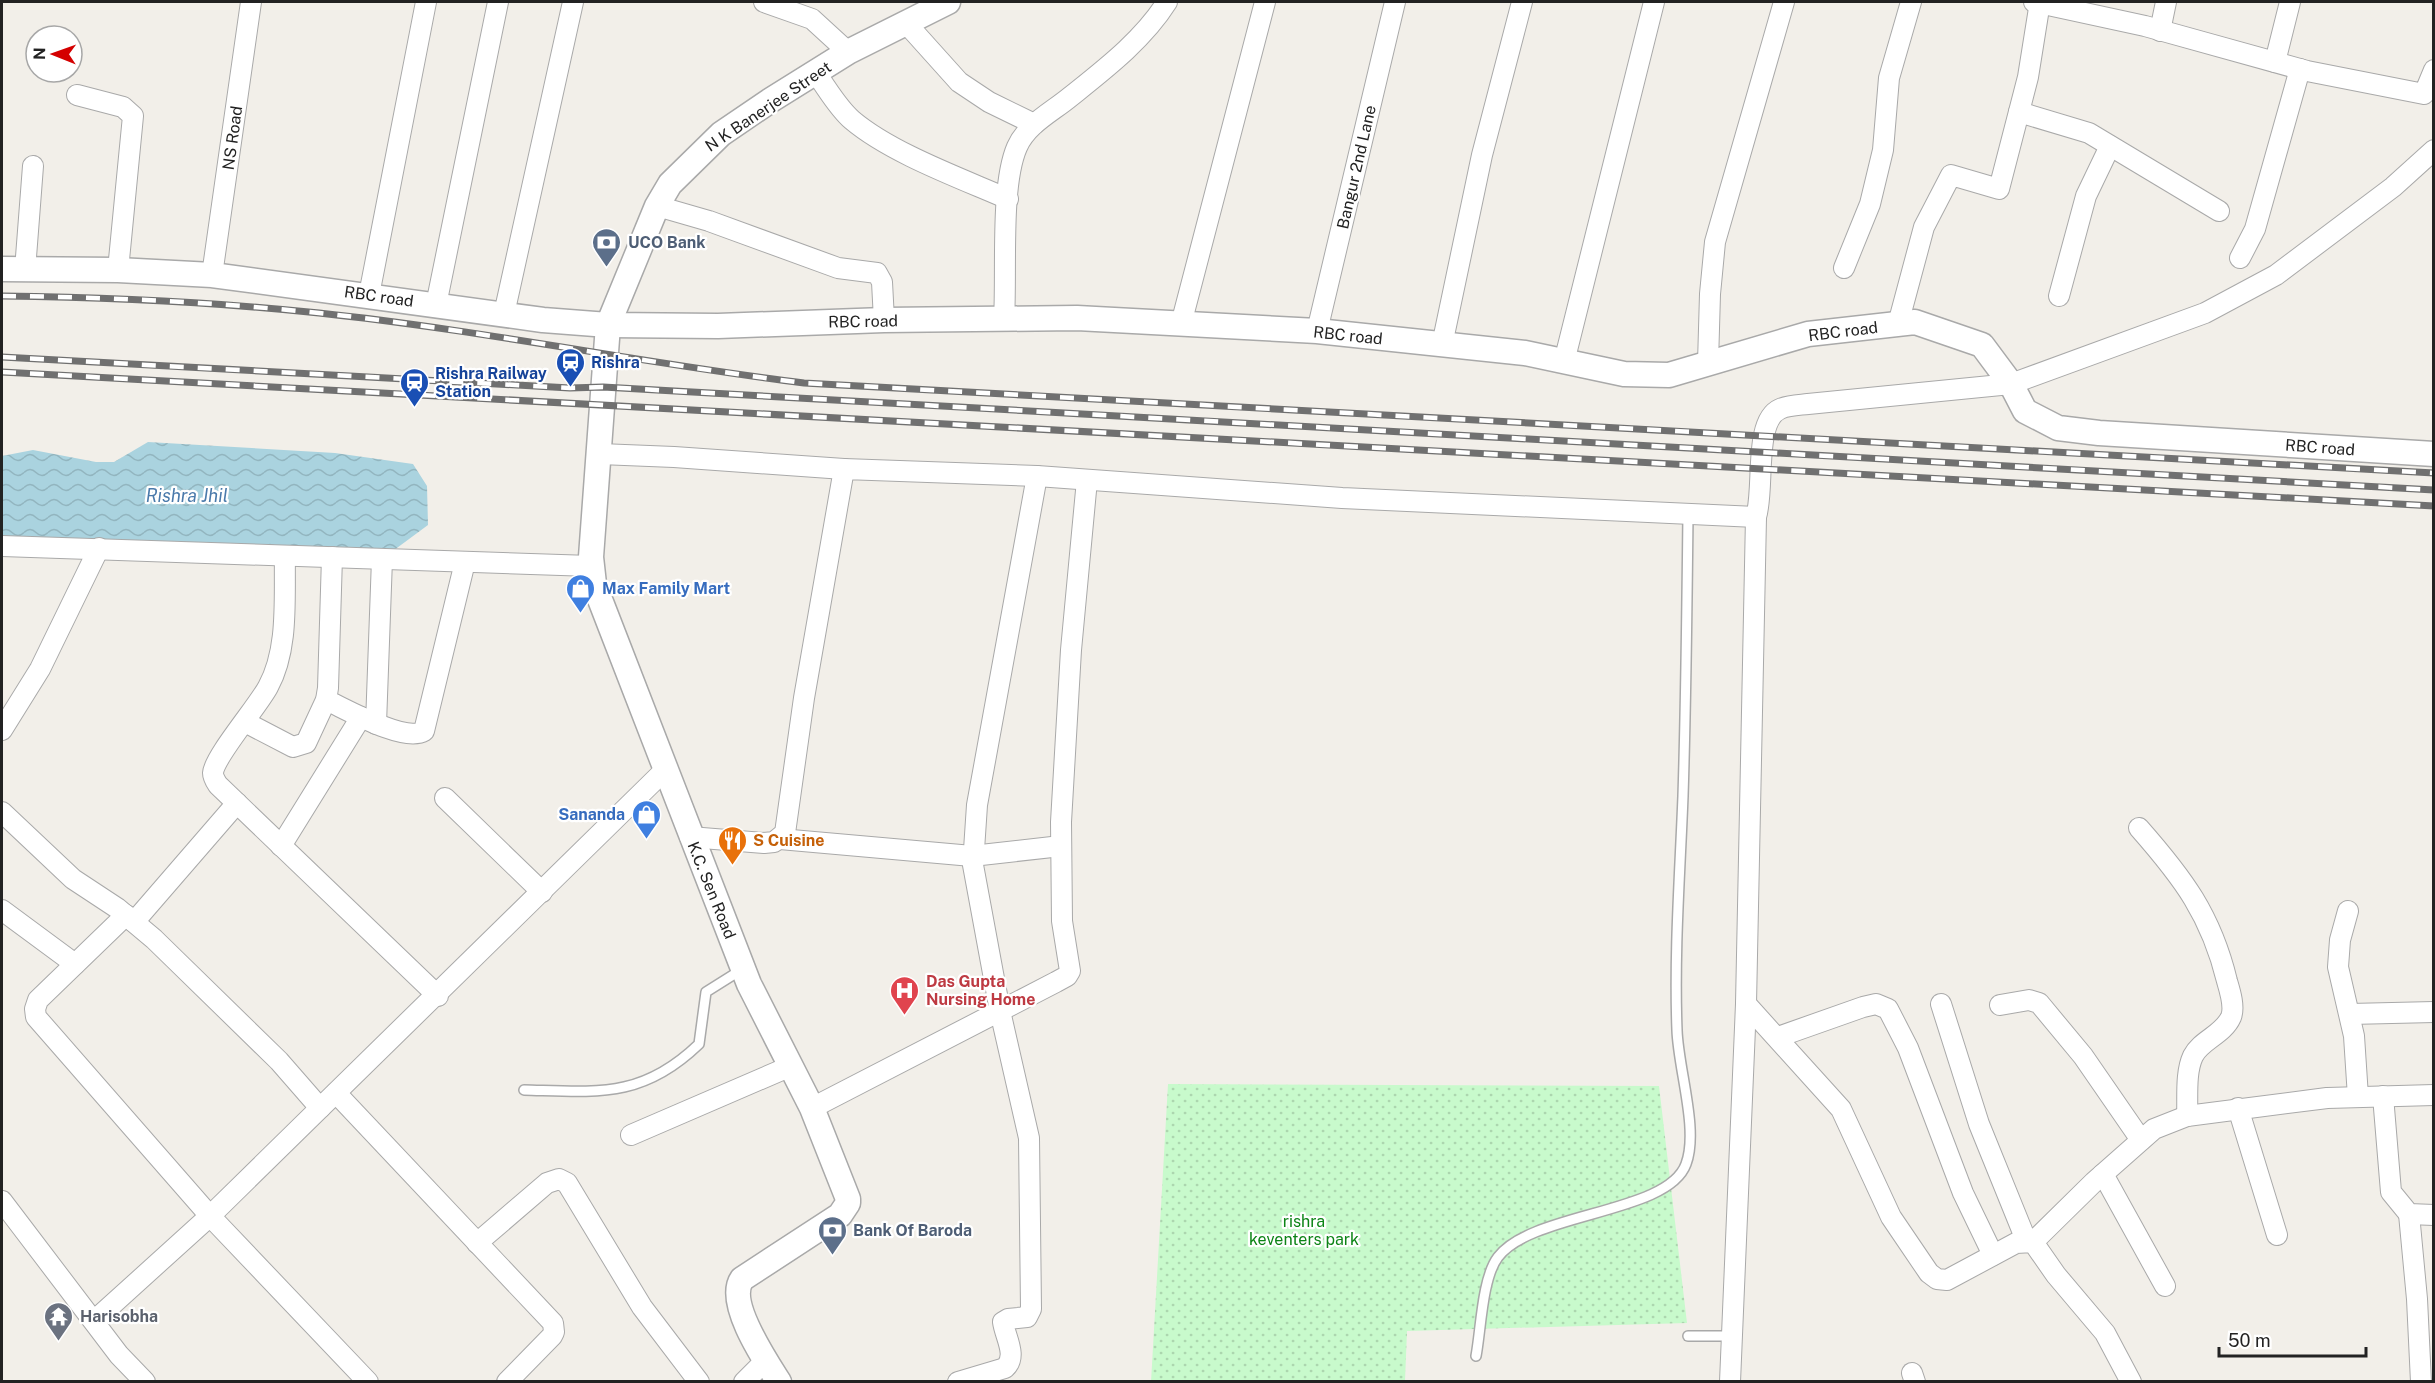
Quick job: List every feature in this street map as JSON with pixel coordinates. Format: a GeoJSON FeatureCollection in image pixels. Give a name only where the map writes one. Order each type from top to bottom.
{"type":"FeatureCollection","features":[{"type":"Feature","properties":{"kind":"street","name":"NS Road"},"geometry":{"type":"LineString","coordinates":[[212,275],[251,2]]}},
{"type":"Feature","properties":{"kind":"street"},"geometry":{"type":"LineString","coordinates":[[369,295],[426,2]]}},
{"type":"Feature","properties":{"kind":"street"},"geometry":{"type":"LineString","coordinates":[[436,304],[498,2]]}},
{"type":"Feature","properties":{"kind":"street"},"geometry":{"type":"LineString","coordinates":[[504,315],[573,2]]}},
{"type":"Feature","properties":{"kind":"street"},"geometry":{"type":"LineString","coordinates":[[764,2],[812,20],[848,52]]}},
{"type":"Feature","properties":{"kind":"street","name":"N K Banerjee Street"},"geometry":{"type":"LineString","coordinates":[[608,325],[657,206],[670,184],[721,134],[848,52],[948,2]]}},
{"type":"Feature","properties":{"kind":"street"},"geometry":{"type":"LineString","coordinates":[[1004,319],[1008,199],[1012,164],[1018,146],[1034,124],[1089,82],[1141,35],[1167,2]]}},
{"type":"Feature","properties":{"kind":"street"},"geometry":{"type":"LineString","coordinates":[[1181,324],[1265,2]]}},
{"type":"Feature","properties":{"kind":"street","name":"Bangur 2nd Lane"},"geometry":{"type":"LineString","coordinates":[[1317,331],[1395,2]]}},
{"type":"Feature","properties":{"kind":"street"},"geometry":{"type":"LineString","coordinates":[[1442,345],[1482,155],[1522,2]]}},
{"type":"Feature","properties":{"kind":"street"},"geometry":{"type":"LineString","coordinates":[[1564,362],[1654,2]]}},
{"type":"Feature","properties":{"kind":"street"},"geometry":{"type":"LineString","coordinates":[[1708,363],[1710,294],[1715,242],[1784,2]]}},
{"type":"Feature","properties":{"kind":"street"},"geometry":{"type":"LineString","coordinates":[[1845,268],[1870,204],[1883,150],[1889,78],[1911,2]]}},
{"type":"Feature","properties":{"kind":"street"},"geometry":{"type":"LineString","coordinates":[[1898,324],[1924,227],[1951,175],[1999,189],[2028,77],[2038,2],[2160,31],[2300,69],[2424,94],[2433,70]]}},
{"type":"Feature","properties":{"kind":"street"},"geometry":{"type":"LineString","coordinates":[[2160,31],[2166,2]]}},
{"type":"Feature","properties":{"kind":"street"},"geometry":{"type":"LineString","coordinates":[[2275,62],[2290,2]]}},
{"type":"Feature","properties":{"kind":"street"},"geometry":{"type":"LineString","coordinates":[[906,23],[959,81],[988,102],[1034,124]]}},
{"type":"Feature","properties":{"kind":"street"},"geometry":{"type":"LineString","coordinates":[[2240,258],[2255,229],[2300,69]]}},
{"type":"Feature","properties":{"kind":"street"},"geometry":{"type":"LineString","coordinates":[[815,72],[850,118],[863,128],[927,162],[1008,199]]}},
{"type":"Feature","properties":{"kind":"street"},"geometry":{"type":"LineString","coordinates":[[77,95],[123,107],[133,116],[118,270]]}},
{"type":"Feature","properties":{"kind":"street"},"geometry":{"type":"LineString","coordinates":[[2019,112],[2089,133],[2219,211]]}},
{"type":"Feature","properties":{"kind":"street"},"geometry":{"type":"LineString","coordinates":[[2059,296],[2086,196],[2110,146]]}},
{"type":"Feature","properties":{"kind":"street"},"geometry":{"type":"LineString","coordinates":[[1730,1382],[1746,1004],[1756,518],[1761,501],[1762,437],[1767,421],[1780,409],[2011,384],[2205,313],[2276,275],[2393,187],[2433,150]]}},
{"type":"Feature","properties":{"kind":"street"},"geometry":{"type":"LineString","coordinates":[[13,269],[33,166]]}},
{"type":"Feature","properties":{"kind":"street"},"geometry":{"type":"LineString","coordinates":[[657,206],[710,221],[838,268],[877,273],[882,282],[884,320]]}},
{"type":"Feature","properties":{"kind":"street","name":"RBC road"},"geometry":{"type":"LineString","coordinates":[[13,269],[118,270],[212,275],[504,315],[608,325],[718,326],[884,320],[1077,318],[1317,331],[1525,353],[1624,374],[1668,375],[1808,334],[1916,322],[1982,345],[2011,384],[2025,411],[2058,428],[2099,433],[2433,454]]}},
{"type":"Feature","properties":{"kind":"street","name":"K.C. Sen Road"},"geometry":{"type":"LineString","coordinates":[[608,325],[591,566],[594,584],[690,837],[743,968],[812,1108],[848,1203],[840,1215],[742,1279],[738,1285],[736,1296],[740,1309],[765,1361],[778,1382]]}},
{"type":"Feature","properties":{"kind":"street"},"geometry":{"type":"LineString","coordinates":[[600,454],[844,469],[1037,476],[1342,498],[1756,518]]}},
{"type":"Feature","properties":{"kind":"street"},"geometry":{"type":"LineString","coordinates":[[780,839],[786,823],[804,698],[844,469]]}},
{"type":"Feature","properties":{"kind":"street"},"geometry":{"type":"LineString","coordinates":[[958,1382],[1007,1375],[1011,1353],[1003,1322],[1008,1319],[1027,1317],[1031,1310],[1029,1138],[1000,1011],[972,856],[979,794],[1037,476]]}},
{"type":"Feature","properties":{"kind":"street"},"geometry":{"type":"LineString","coordinates":[[812,1108],[1067,976],[1070,971],[1062,921],[1061,846],[1071,650],[1087,480]]}},
{"type":"Feature","properties":{"kind":"street"},"geometry":{"type":"LineString","coordinates":[[2,546],[591,566]]}},
{"type":"Feature","properties":{"kind":"street"},"geometry":{"type":"LineString","coordinates":[[2,730],[40,669],[99,548]]}},
{"type":"Feature","properties":{"kind":"street"},"geometry":{"type":"LineString","coordinates":[[285,555],[280,648],[268,686],[213,772],[218,785],[438,996]]}},
{"type":"Feature","properties":{"kind":"street"},"geometry":{"type":"LineString","coordinates":[[245,722],[293,747],[306,743],[326,700],[332,557]]}},
{"type":"Feature","properties":{"kind":"street"},"geometry":{"type":"LineString","coordinates":[[281,846],[369,720],[382,559]]}},
{"type":"Feature","properties":{"kind":"street"},"geometry":{"type":"LineString","coordinates":[[326,700],[369,720],[409,734],[424,731],[465,562]]}},
{"type":"Feature","properties":{"kind":"street"},"geometry":{"type":"LineString","coordinates":[[94,1321],[210,1216],[438,996],[665,770]]}},
{"type":"Feature","properties":{"kind":"street"},"geometry":{"type":"LineString","coordinates":[[445,798],[542,892]]}},
{"type":"Feature","properties":{"kind":"street"},"geometry":{"type":"LineString","coordinates":[[237,803],[130,918],[75,964],[38,1000],[35,1009],[36,1017],[210,1216],[368,1382]]}},
{"type":"Feature","properties":{"kind":"street"},"geometry":{"type":"LineString","coordinates":[[2,812],[73,879],[130,918],[279,1060],[320,1108]]}},
{"type":"Feature","properties":{"kind":"street"},"geometry":{"type":"LineString","coordinates":[[2139,828],[2176,869],[2200,905],[2223,964],[2231,994],[2232,1015],[2225,1027],[2193,1055],[2189,1070],[2187,1116]]}},
{"type":"Feature","properties":{"kind":"street"},"geometry":{"type":"LineString","coordinates":[[690,837],[764,843],[780,839],[972,856],[1061,846]]}},
{"type":"Feature","properties":{"kind":"street"},"geometry":{"type":"LineString","coordinates":[[2,910],[75,964]]}},
{"type":"Feature","properties":{"kind":"street"},"geometry":{"type":"LineString","coordinates":[[2348,911],[2340,940],[2338,967],[2354,1036],[2358,1097]]}},
{"type":"Feature","properties":{"kind":"street"},"geometry":{"type":"LineString","coordinates":[[2000,1005],[2029,1000],[2039,1003],[2083,1056],[2141,1140]]}},
{"type":"Feature","properties":{"kind":"street"},"geometry":{"type":"LineString","coordinates":[[1746,1004],[1841,1109],[1886,1209],[1929,1273],[1938,1279],[1947,1280],[1993,1255],[2030,1241],[2154,1129],[2187,1116],[2238,1108],[2358,1097],[2433,1095]]}},
{"type":"Feature","properties":{"kind":"street"},"geometry":{"type":"LineString","coordinates":[[1778,1037],[1863,1007],[1876,1004],[1888,1009],[1908,1048],[1963,1193],[1993,1255]]}},
{"type":"Feature","properties":{"kind":"street"},"geometry":{"type":"LineString","coordinates":[[1941,1004],[1979,1124],[2030,1241],[2105,1333],[2132,1382]]}},
{"type":"Feature","properties":{"kind":"street"},"geometry":{"type":"LineString","coordinates":[[2350,1014],[2433,1012]]}},
{"type":"Feature","properties":{"kind":"street"},"geometry":{"type":"LineString","coordinates":[[631,1135],[791,1066]]}},
{"type":"Feature","properties":{"kind":"street"},"geometry":{"type":"LineString","coordinates":[[336,1093],[554,1327],[552,1336],[507,1382]]}},
{"type":"Feature","properties":{"kind":"street"},"geometry":{"type":"LineString","coordinates":[[2383,1096],[2391,1192],[2409,1214],[2417,1299],[2421,1382]]}},
{"type":"Feature","properties":{"kind":"street"},"geometry":{"type":"LineString","coordinates":[[2238,1108],[2277,1235]]}},
{"type":"Feature","properties":{"kind":"street"},"geometry":{"type":"LineString","coordinates":[[2103,1174],[2165,1286]]}},
{"type":"Feature","properties":{"kind":"street"},"geometry":{"type":"LineString","coordinates":[[477,1243],[547,1183],[563,1180],[591,1220],[642,1306],[699,1382]]}},
{"type":"Feature","properties":{"kind":"street"},"geometry":{"type":"LineString","coordinates":[[2,1201],[94,1321],[145,1382]]}},
{"type":"Feature","properties":{"kind":"street"},"geometry":{"type":"LineString","coordinates":[[2409,1214],[2433,1215]]}},
{"type":"Feature","properties":{"kind":"street"},"geometry":{"type":"LineString","coordinates":[[744,1382],[765,1361]]}},
{"type":"Feature","properties":{"kind":"lane"},"geometry":{"type":"LineString","coordinates":[[1476,1356],[1488,1283],[1498,1258],[1511,1245],[1535,1233],[1652,1194],[1676,1179],[1686,1167],[1690,1132],[1677,1031],[1688,514]]}},
{"type":"Feature","properties":{"kind":"lane"},"geometry":{"type":"LineString","coordinates":[[524,1090],[601,1092],[628,1088],[650,1080],[699,1044],[706,992],[743,968]]}},
{"type":"Feature","properties":{"kind":"lane"},"geometry":{"type":"LineString","coordinates":[[1688,1336],[1732,1336]]}},
{"type":"Feature","properties":{"kind":"green space","name":"rishra keventers park"},"geometry":{"type":"Polygon","coordinates":[[[1168,1084],[1659,1086],[1687,1323],[1407,1331],[1405,1381],[1151,1382],[1168,1084]]]}},
{"type":"Feature","properties":{"kind":"water","name":"Rishra Jhil"},"geometry":{"type":"Polygon","coordinates":[[[148,442],[335,453],[413,464],[427,486],[428,525],[382,559],[2,538],[2,456],[33,450],[96,462],[114,462],[148,442]]]}},
{"type":"Feature","properties":{"kind":"railway"},"geometry":{"type":"LineString","coordinates":[[2,296],[160,301],[319,313],[440,328],[804,383],[2434,473]]}},
{"type":"Feature","properties":{"kind":"railway"},"geometry":{"type":"LineString","coordinates":[[2,357],[570,388],[603,387],[2434,490]]}},
{"type":"Feature","properties":{"kind":"railway"},"geometry":{"type":"LineString","coordinates":[[2,372],[2434,506]]}},
{"type":"Feature","properties":{"kind":"place","name":"UCO Bank"},"geometry":{"type":"Point","coordinates":[607,268]}},
{"type":"Feature","properties":{"kind":"place","name":"Rishra"},"geometry":{"type":"Point","coordinates":[570,388]}},
{"type":"Feature","properties":{"kind":"place","name":"Rishra Railway Station"},"geometry":{"type":"Point","coordinates":[414,408]}},
{"type":"Feature","properties":{"kind":"place","name":"Max Family Mart"},"geometry":{"type":"Point","coordinates":[581,614]}},
{"type":"Feature","properties":{"kind":"place","name":"Sananda"},"geometry":{"type":"Point","coordinates":[646,840]}},
{"type":"Feature","properties":{"kind":"place","name":"S Cuisine"},"geometry":{"type":"Point","coordinates":[732,866]}},
{"type":"Feature","properties":{"kind":"place","name":"Das Gupta Nursing Home"},"geometry":{"type":"Point","coordinates":[905,1016]}},
{"type":"Feature","properties":{"kind":"place","name":"Bank Of Baroda"},"geometry":{"type":"Point","coordinates":[832,1256]}},
{"type":"Feature","properties":{"kind":"place","name":"Harisobha"},"geometry":{"type":"Point","coordinates":[59,1342]}}]}
